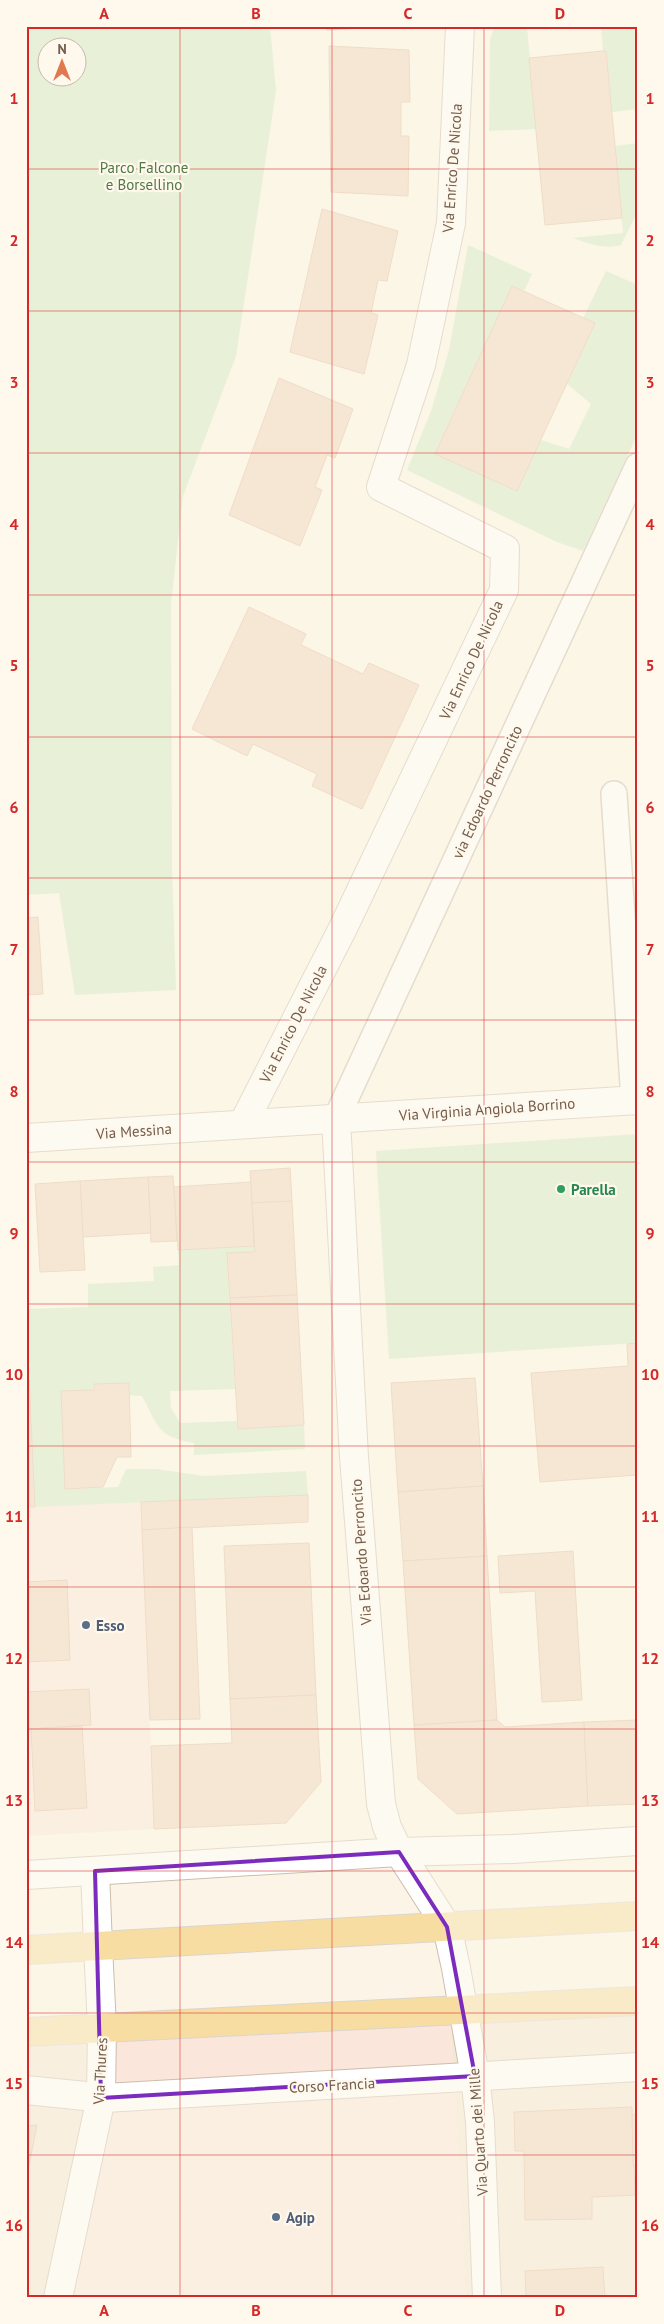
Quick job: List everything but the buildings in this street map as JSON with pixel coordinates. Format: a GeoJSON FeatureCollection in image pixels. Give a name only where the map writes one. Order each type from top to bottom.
{"type":"FeatureCollection","features":[{"type":"Feature","properties":{"kind":"main road"},"geometry":{"type":"LineString","coordinates":[[26,1950],[638,1916]]}},
{"type":"Feature","properties":{"kind":"main road"},"geometry":{"type":"LineString","coordinates":[[26,2032],[638,2000]]}},
{"type":"Feature","properties":{"kind":"street","name":"Via Enrico De Nicola"},"geometry":{"type":"LineString","coordinates":[[242,1124],[383,844],[504,590],[505,549],[381,487],[421,365],[451,223],[460,26]]}},
{"type":"Feature","properties":{"kind":"street","name":"Via Virginia Angiola Borrino"},"geometry":{"type":"LineString","coordinates":[[242,1124],[636,1100]]}},
{"type":"Feature","properties":{"kind":"street","name":"Via Edoardo Perroncito"},"geometry":{"type":"LineString","coordinates":[[336,1119],[354,1457],[381,1804],[387,1827],[399,1852],[447,1927],[456,1968]]}},
{"type":"Feature","properties":{"kind":"street","name":"Via Messina"},"geometry":{"type":"LineString","coordinates":[[26,1138],[242,1124]]}},
{"type":"Feature","properties":{"kind":"street"},"geometry":{"type":"LineString","coordinates":[[26,1875],[399,1852],[512,1849],[638,1841]]}},
{"type":"Feature","properties":{"kind":"street","name":"Via Thures"},"geometry":{"type":"LineString","coordinates":[[58,2298],[101,2098],[102,2027],[95,1871]]}},
{"type":"Feature","properties":{"kind":"street","name":"Via Quarto dei Mille"},"geometry":{"type":"LineString","coordinates":[[456,1968],[465,2010],[480,2122],[487,2298]]}},
{"type":"Feature","properties":{"kind":"street","name":"Corso Francia"},"geometry":{"type":"LineString","coordinates":[[26,2090],[101,2098],[638,2066]]}},
{"type":"Feature","properties":{"kind":"lane","name":"via Edoardo Perroncito"},"geometry":{"type":"LineString","coordinates":[[336,1119],[638,466]]}},
{"type":"Feature","properties":{"kind":"lane"},"geometry":{"type":"LineString","coordinates":[[614,794],[636,1100]]}},
{"type":"Feature","properties":{"kind":"highlighted area"},"geometry":{"type":"Polygon","coordinates":[[[399,1852],[447,1927],[475,2076],[101,2098],[95,1871],[399,1852]]]}},
{"type":"Feature","properties":{"kind":"shaded area","name":"Esso"},"geometry":{"type":"Polygon","coordinates":[[[141,1502],[154,1829],[26,1836],[26,1507],[141,1502]]]}},
{"type":"Feature","properties":{"kind":"shaded area"},"geometry":{"type":"Polygon","coordinates":[[[638,2007],[638,2298],[466,2298],[450,2018],[638,2007]]]}},
{"type":"Feature","properties":{"kind":"shaded area"},"geometry":{"type":"Polygon","coordinates":[[[450,2017],[466,2298],[65,2298],[109,2035],[450,2017]]]}},
{"type":"Feature","properties":{"kind":"shaded area"},"geometry":{"type":"Polygon","coordinates":[[[94,2035],[93,2106],[51,2298],[26,2298],[26,2039],[94,2035]]]}},
{"type":"Feature","properties":{"kind":"green space","name":"Parco Falcone e Borsellino"},"geometry":{"type":"Polygon","coordinates":[[[26,26],[270,26],[276,91],[236,356],[183,496],[171,604],[172,867],[176,990],[75,995],[59,893],[26,895],[26,26]]]}},
{"type":"Feature","properties":{"kind":"green space"},"geometry":{"type":"Polygon","coordinates":[[[509,26],[527,26],[536,129],[489,131],[490,39],[494,29],[509,26]]]}},
{"type":"Feature","properties":{"kind":"green space"},"geometry":{"type":"Polygon","coordinates":[[[601,26],[638,26],[638,109],[612,112],[606,51],[603,51],[601,26]]]}},
{"type":"Feature","properties":{"kind":"green space"},"geometry":{"type":"Polygon","coordinates":[[[638,143],[638,211],[621,245],[608,247],[590,244],[573,238],[623,233],[615,146],[638,143]]]}},
{"type":"Feature","properties":{"kind":"green space"},"geometry":{"type":"Polygon","coordinates":[[[468,245],[532,274],[524,291],[512,286],[435,453],[517,491],[541,440],[569,449],[591,404],[567,384],[595,323],[583,318],[606,271],[638,285],[638,433],[583,551],[557,542],[407,470],[431,411],[449,350],[468,245]]]}},
{"type":"Feature","properties":{"kind":"green space"},"geometry":{"type":"Polygon","coordinates":[[[638,1134],[638,1343],[389,1359],[376,1151],[638,1134]]]}},
{"type":"Feature","properties":{"kind":"green space"},"geometry":{"type":"Polygon","coordinates":[[[254,1246],[255,1252],[227,1254],[235,1389],[170,1391],[171,1408],[180,1423],[237,1421],[238,1429],[304,1425],[305,1449],[194,1455],[194,1443],[165,1433],[156,1423],[142,1396],[129,1395],[129,1383],[94,1384],[66,1489],[118,1487],[126,1469],[156,1469],[204,1476],[306,1471],[308,1495],[35,1507],[27,1309],[88,1307],[88,1284],[154,1281],[153,1267],[179,1265],[178,1250],[254,1246]]]}},
{"type":"Feature","properties":{"kind":"place","name":"Parella"},"geometry":{"type":"Point","coordinates":[561,1189]}},
{"type":"Feature","properties":{"kind":"place","name":"Esso"},"geometry":{"type":"Point","coordinates":[86,1625]}},
{"type":"Feature","properties":{"kind":"place","name":"Agip"},"geometry":{"type":"Point","coordinates":[276,2217]}}]}
